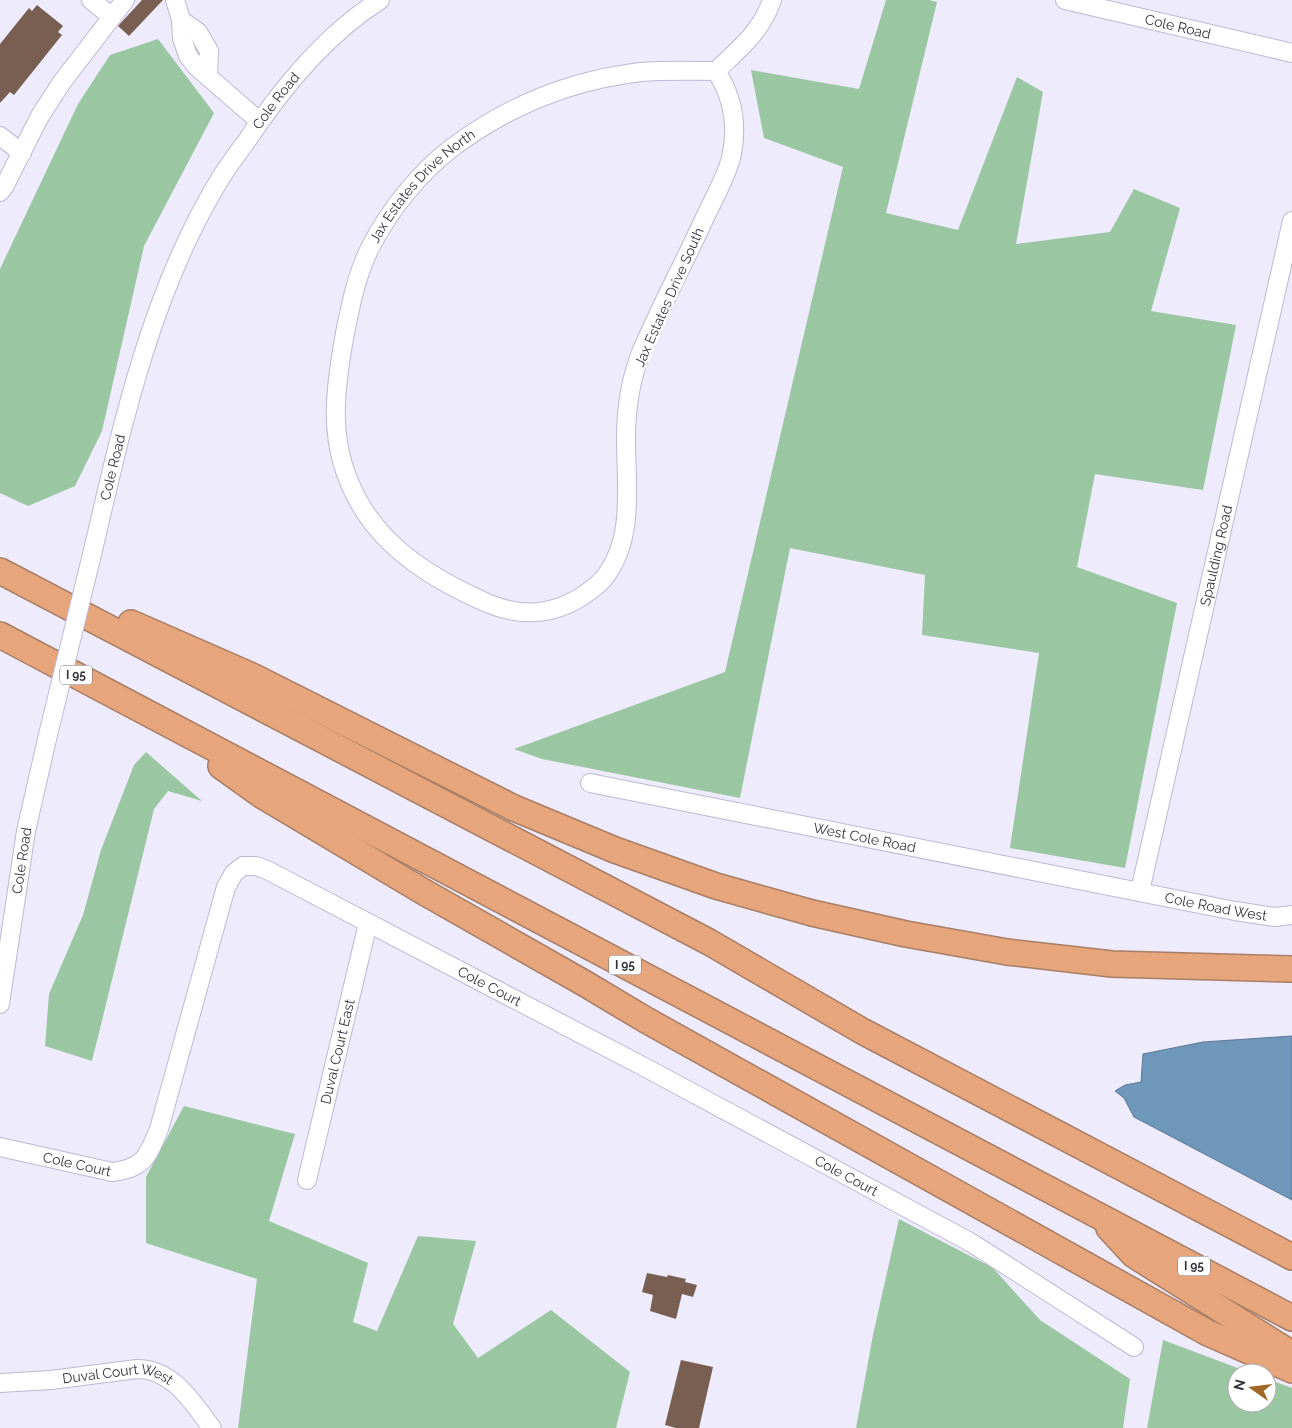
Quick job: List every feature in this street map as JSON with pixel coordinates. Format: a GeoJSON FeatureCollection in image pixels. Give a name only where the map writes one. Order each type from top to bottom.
{"type":"FeatureCollection","features":[{"type":"Feature","properties":{"kind":"highway"},"geometry":{"type":"LineString","coordinates":[[0,571],[709,942],[862,1031],[1292,1257]]}},
{"type":"Feature","properties":{"kind":"highway"},"geometry":{"type":"LineString","coordinates":[[61,603],[132,623],[252,676],[514,808],[615,850],[716,886],[812,913],[906,934],[1008,952],[1112,964],[1292,969]]}},
{"type":"Feature","properties":{"kind":"highway","name":"I 95"},"geometry":{"type":"LineString","coordinates":[[0,635],[1292,1318]]}},
{"type":"Feature","properties":{"kind":"highway"},"geometry":{"type":"LineString","coordinates":[[152,716],[262,796],[424,892],[584,982],[646,1020],[1208,1333],[1292,1370]]}},
{"type":"Feature","properties":{"kind":"highway"},"geometry":{"type":"LineString","coordinates":[[1097,1215],[1134,1255],[1292,1354]]}},
{"type":"Feature","properties":{"kind":"street"},"geometry":{"type":"LineString","coordinates":[[91,0],[112,17]]}},
{"type":"Feature","properties":{"kind":"street"},"geometry":{"type":"LineString","coordinates":[[0,192],[40,116],[62,82],[125,0]]}},
{"type":"Feature","properties":{"kind":"street"},"geometry":{"type":"LineString","coordinates":[[175,0],[181,20],[198,32],[209,51],[208,76],[259,121]]}},
{"type":"Feature","properties":{"kind":"street","name":"Cole Road"},"geometry":{"type":"LineString","coordinates":[[0,1004],[26,830],[124,419],[155,319],[176,265],[195,226],[220,180],[259,121],[287,84],[308,62],[351,22],[380,0]]}},
{"type":"Feature","properties":{"kind":"street"},"geometry":{"type":"LineString","coordinates":[[716,71],[750,40],[759,29],[772,0]]}},
{"type":"Feature","properties":{"kind":"street","name":"Cole Road"},"geometry":{"type":"LineString","coordinates":[[1064,0],[1292,53]]}},
{"type":"Feature","properties":{"kind":"street","name":"Jax Estates Drive North"},"geometry":{"type":"LineString","coordinates":[[409,559],[388,541],[359,502],[342,463],[336,438],[335,398],[342,354],[355,289],[362,265],[373,243],[394,210],[426,171],[449,150],[507,112],[565,88],[618,76],[642,72],[716,71]]}},
{"type":"Feature","properties":{"kind":"street","name":"Jax Estates Drive South"},"geometry":{"type":"LineString","coordinates":[[409,559],[481,600],[500,608],[526,613],[542,613],[565,607],[603,580],[619,552],[624,534],[627,501],[626,424],[632,386],[640,355],[697,235],[730,159],[733,138],[733,112],[726,86],[716,71]]}},
{"type":"Feature","properties":{"kind":"street"},"geometry":{"type":"LineString","coordinates":[[0,136],[22,153]]}},
{"type":"Feature","properties":{"kind":"street","name":"Spaulding Road"},"geometry":{"type":"LineString","coordinates":[[1140,891],[1292,221]]}},
{"type":"Feature","properties":{"kind":"street","name":"West Cole Road"},"geometry":{"type":"LineString","coordinates":[[590,783],[1140,891]]}},
{"type":"Feature","properties":{"kind":"street","name":"Cole Court"},"geometry":{"type":"LineString","coordinates":[[0,1147],[112,1172],[129,1170],[144,1160],[159,1130],[226,887],[234,873],[243,866],[256,866],[269,871],[650,1070],[970,1242],[1134,1346]]}},
{"type":"Feature","properties":{"kind":"street","name":"Cole Road West"},"geometry":{"type":"LineString","coordinates":[[1140,891],[1235,911],[1275,917],[1292,915]]}},
{"type":"Feature","properties":{"kind":"street","name":"Duval Court East"},"geometry":{"type":"LineString","coordinates":[[307,1180],[368,923]]}},
{"type":"Feature","properties":{"kind":"street","name":"Duval Court West"},"geometry":{"type":"LineString","coordinates":[[0,1383],[51,1380],[147,1369],[161,1374],[177,1385],[188,1396],[212,1428]]}},
{"type":"Feature","properties":{"kind":"green space"},"geometry":{"type":"Polygon","coordinates":[[[886,0],[929,0],[937,2],[886,213],[958,230],[1017,77],[1043,92],[1016,244],[1110,232],[1134,189],[1180,208],[1151,311],[1236,325],[1203,490],[1095,474],[1077,567],[1177,603],[1125,868],[1010,848],[1039,653],[922,635],[925,575],[790,548],[740,798],[542,759],[514,749],[725,672],[843,167],[764,138],[751,70],[859,89],[886,0]]]}},
{"type":"Feature","properties":{"kind":"green space"},"geometry":{"type":"Polygon","coordinates":[[[158,39],[214,113],[144,246],[102,431],[75,486],[28,506],[0,493],[0,269],[78,104],[110,55],[158,39]]]}},
{"type":"Feature","properties":{"kind":"green space"},"geometry":{"type":"Polygon","coordinates":[[[146,752],[202,801],[168,791],[154,809],[92,1061],[45,1046],[49,994],[83,915],[101,850],[134,765],[146,752]]]}},
{"type":"Feature","properties":{"kind":"green space"},"geometry":{"type":"Polygon","coordinates":[[[184,1106],[295,1134],[269,1221],[368,1263],[353,1322],[377,1331],[418,1236],[476,1241],[453,1324],[478,1358],[551,1310],[630,1372],[616,1428],[238,1428],[257,1279],[146,1243],[146,1177],[184,1106]]]}},
{"type":"Feature","properties":{"kind":"green space"},"geometry":{"type":"Polygon","coordinates":[[[899,1219],[993,1268],[1040,1320],[1130,1379],[1123,1428],[856,1428],[873,1335],[899,1219]]]}},
{"type":"Feature","properties":{"kind":"green space"},"geometry":{"type":"Polygon","coordinates":[[[1163,1340],[1227,1364],[1227,1413],[1277,1413],[1277,1383],[1292,1388],[1292,1428],[1147,1428],[1163,1340]]]}},
{"type":"Feature","properties":{"kind":"water"},"geometry":{"type":"Polygon","coordinates":[[[1292,1036],[1292,1200],[1134,1117],[1124,1098],[1115,1091],[1125,1085],[1141,1082],[1143,1054],[1203,1042],[1292,1036]]]}},
{"type":"Feature","properties":{"kind":"building"},"geometry":{"type":"Polygon","coordinates":[[[142,0],[163,0],[129,36],[118,26],[142,0]]]}},
{"type":"Feature","properties":{"kind":"building"},"geometry":{"type":"Polygon","coordinates":[[[37,5],[63,26],[58,32],[62,35],[14,95],[10,92],[0,103],[0,44],[29,8],[32,11],[37,5]]]}},
{"type":"Feature","properties":{"kind":"building"},"geometry":{"type":"Polygon","coordinates":[[[647,1273],[686,1279],[685,1282],[697,1285],[693,1297],[682,1294],[676,1319],[650,1311],[653,1295],[642,1292],[647,1273]]]}},
{"type":"Feature","properties":{"kind":"building"},"geometry":{"type":"Polygon","coordinates":[[[681,1360],[713,1367],[699,1428],[676,1428],[665,1425],[681,1360]]]}}]}
